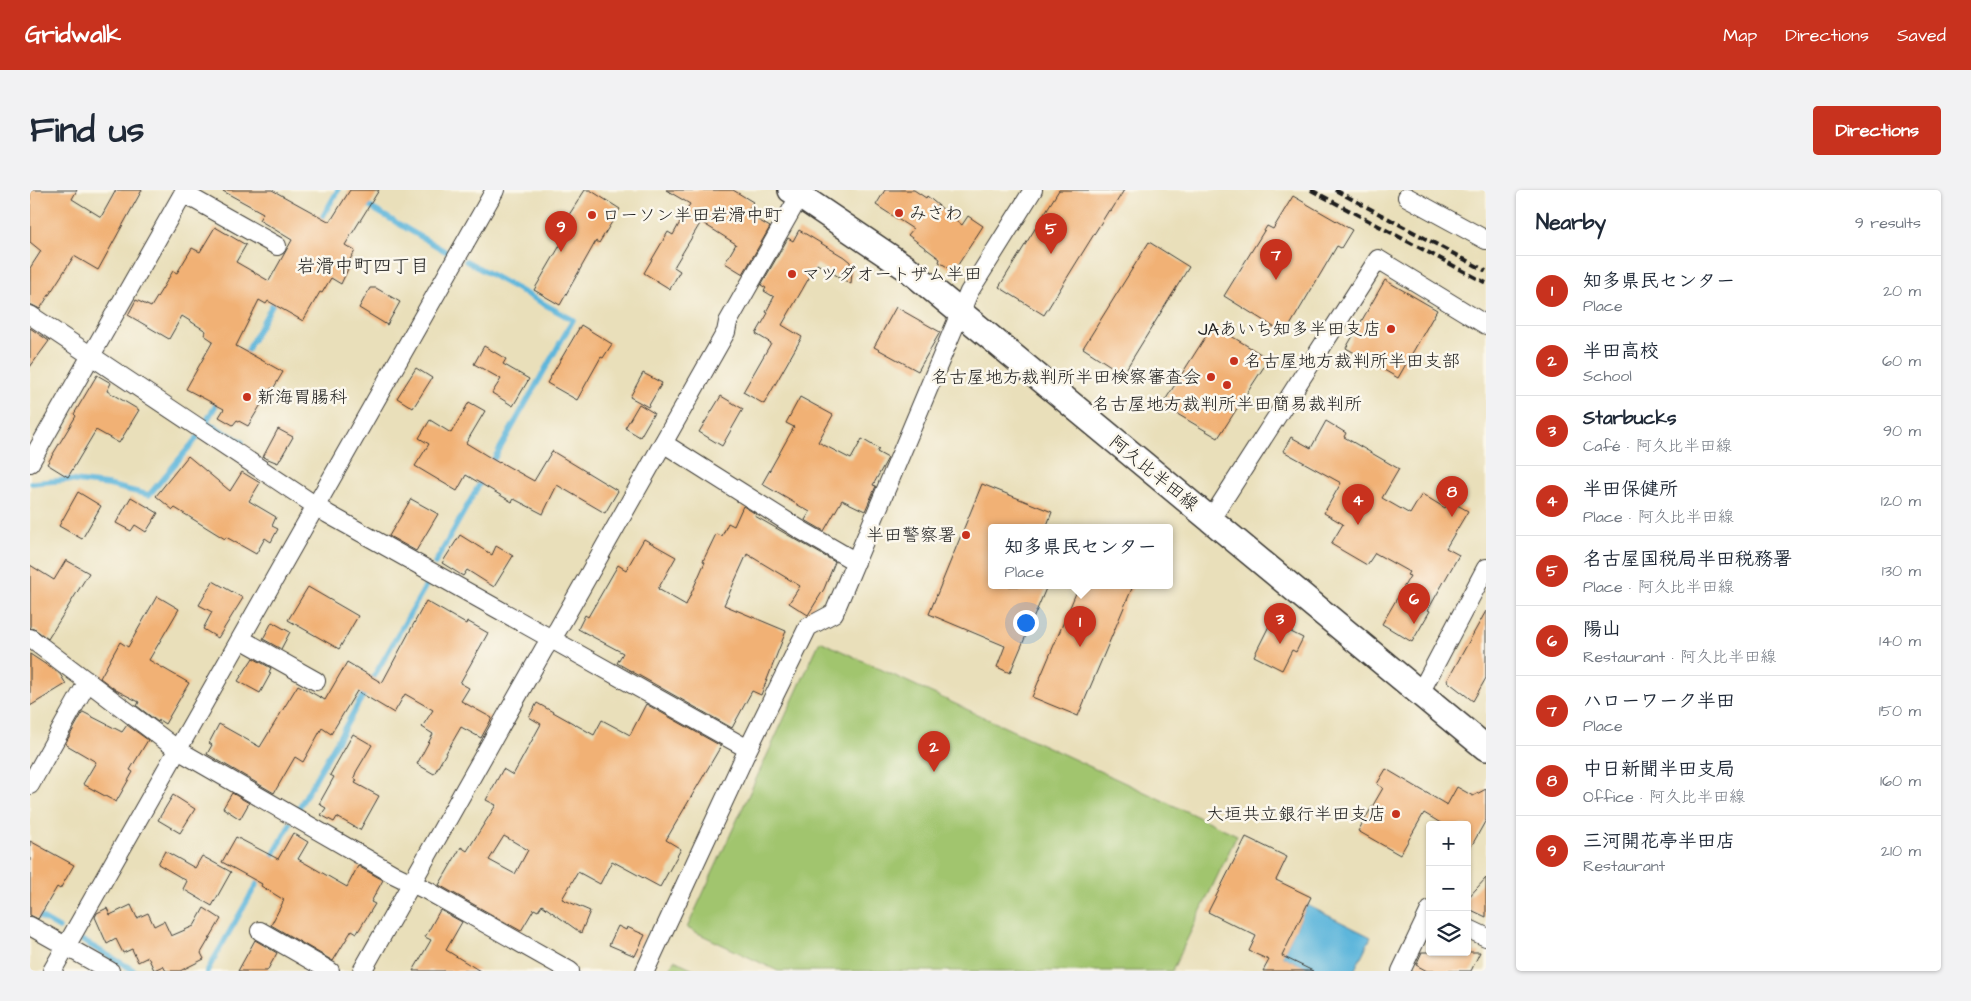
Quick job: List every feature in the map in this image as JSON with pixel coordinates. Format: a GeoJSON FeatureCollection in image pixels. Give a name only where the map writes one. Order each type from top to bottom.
{"type":"FeatureCollection","features":[{"type":"Feature","properties":{"kind":"main road","name":"阿久比半田線"},"geometry":{"type":"LineString","coordinates":[[795,192],[908,269],[1486,748]]}},
{"type":"Feature","properties":{"kind":"street"},"geometry":{"type":"LineString","coordinates":[[52,971],[496,190]]}},
{"type":"Feature","properties":{"kind":"street"},"geometry":{"type":"LineString","coordinates":[[645,971],[748,749],[808,627],[834,613],[969,292],[1033,190]]}},
{"type":"Feature","properties":{"kind":"street"},"geometry":{"type":"LineString","coordinates":[[30,463],[184,192],[277,246]]}},
{"type":"Feature","properties":{"kind":"street"},"geometry":{"type":"LineString","coordinates":[[362,971],[726,332],[728,322],[795,192]]}},
{"type":"Feature","properties":{"kind":"street"},"geometry":{"type":"LineString","coordinates":[[1407,197],[1486,240]]}},
{"type":"Feature","properties":{"kind":"street"},"geometry":{"type":"LineString","coordinates":[[1211,519],[1378,259],[1486,325]]}},
{"type":"Feature","properties":{"kind":"street"},"geometry":{"type":"LineString","coordinates":[[30,315],[328,514],[748,749]]}},
{"type":"Feature","properties":{"kind":"street"},"geometry":{"type":"LineString","coordinates":[[663,443],[798,529],[856,562]]}},
{"type":"Feature","properties":{"kind":"street"},"geometry":{"type":"LineString","coordinates":[[1420,693],[1486,570]]}},
{"type":"Feature","properties":{"kind":"street"},"geometry":{"type":"LineString","coordinates":[[30,638],[178,750],[570,971]]}},
{"type":"Feature","properties":{"kind":"street"},"geometry":{"type":"LineString","coordinates":[[241,639],[316,681]]}},
{"type":"Feature","properties":{"kind":"street"},"geometry":{"type":"LineString","coordinates":[[30,785],[88,681]]}},
{"type":"Feature","properties":{"kind":"street"},"geometry":{"type":"LineString","coordinates":[[1401,971],[1430,911]]}},
{"type":"Feature","properties":{"kind":"street"},"geometry":{"type":"LineString","coordinates":[[30,926],[110,971]]}},
{"type":"Feature","properties":{"kind":"street"},"geometry":{"type":"LineString","coordinates":[[1471,930],[1486,937]]}},
{"type":"Feature","properties":{"kind":"street"},"geometry":{"type":"LineString","coordinates":[[260,931],[330,971]]}},
{"type":"Feature","properties":{"kind":"green space"},"geometry":{"type":"Polygon","coordinates":[[[820,641],[1237,835],[1172,971],[778,971],[687,928],[820,641]]]}},
{"type":"Feature","properties":{"kind":"green space"},"geometry":{"type":"Polygon","coordinates":[[[674,960],[698,971],[669,971],[674,960]]]}},
{"type":"Feature","properties":{"kind":"water"},"geometry":{"type":"Polygon","coordinates":[[[1307,905],[1371,937],[1354,971],[1313,971],[1282,956],[1307,905]]]}},
{"type":"Feature","properties":{"kind":"building"},"geometry":{"type":"Polygon","coordinates":[[[30,190],[77,190],[72,199],[101,217],[116,190],[142,190],[98,270],[74,256],[40,309],[30,304],[30,268],[41,251],[30,242],[30,190]]]}},
{"type":"Feature","properties":{"kind":"building"},"geometry":{"type":"Polygon","coordinates":[[[221,190],[272,190],[330,222],[350,190],[379,190],[345,245],[355,251],[345,268],[348,269],[341,284],[331,278],[322,293],[320,292],[303,321],[268,301],[266,304],[259,300],[236,346],[283,372],[248,426],[237,420],[233,425],[219,417],[224,409],[186,389],[213,341],[204,335],[206,331],[182,316],[169,339],[128,315],[136,300],[151,307],[173,271],[177,273],[192,248],[200,252],[215,227],[246,245],[236,262],[269,281],[292,240],[259,220],[263,213],[221,190]]]}},
{"type":"Feature","properties":{"kind":"building"},"geometry":{"type":"Polygon","coordinates":[[[585,190],[590,190],[620,209],[599,243],[596,241],[560,305],[534,290],[572,225],[565,221],[585,190]]]}},
{"type":"Feature","properties":{"kind":"building"},"geometry":{"type":"Polygon","coordinates":[[[666,190],[733,190],[753,202],[746,213],[770,227],[743,274],[725,263],[736,244],[701,222],[674,267],[680,271],[670,289],[644,273],[668,232],[673,235],[690,204],[666,190]]]}},
{"type":"Feature","properties":{"kind":"building"},"geometry":{"type":"Polygon","coordinates":[[[885,190],[914,190],[926,198],[927,196],[962,225],[968,216],[983,226],[954,271],[939,262],[940,259],[908,235],[913,229],[876,205],[885,190]]]}},
{"type":"Feature","properties":{"kind":"building"},"geometry":{"type":"Polygon","coordinates":[[[1059,190],[1124,190],[1111,211],[1109,210],[1044,315],[999,287],[1059,190]]]}},
{"type":"Feature","properties":{"kind":"building"},"geometry":{"type":"Polygon","coordinates":[[[1293,196],[1352,230],[1341,248],[1337,246],[1285,334],[1224,296],[1267,226],[1273,229],[1293,196]]]}},
{"type":"Feature","properties":{"kind":"building"},"geometry":{"type":"Polygon","coordinates":[[[799,230],[850,262],[852,271],[851,284],[817,264],[782,325],[802,337],[764,404],[743,392],[771,343],[756,334],[768,313],[766,312],[774,297],[764,291],[766,288],[761,285],[788,238],[793,241],[799,230]]]}},
{"type":"Feature","properties":{"kind":"building"},"geometry":{"type":"Polygon","coordinates":[[[1149,242],[1189,267],[1123,374],[1083,348],[1149,242]]]}},
{"type":"Feature","properties":{"kind":"building","name":"JAあいち知多半田支店"},"geometry":{"type":"Polygon","coordinates":[[[1385,280],[1437,310],[1398,378],[1346,348],[1385,280]]]}},
{"type":"Feature","properties":{"kind":"building"},"geometry":{"type":"Polygon","coordinates":[[[370,288],[376,288],[400,302],[387,325],[359,308],[370,288]]]}},
{"type":"Feature","properties":{"kind":"building"},"geometry":{"type":"Polygon","coordinates":[[[896,307],[940,332],[918,371],[874,347],[896,307]]]}},
{"type":"Feature","properties":{"kind":"building"},"geometry":{"type":"Polygon","coordinates":[[[581,325],[612,344],[603,358],[601,357],[577,400],[547,383],[581,325]]]}},
{"type":"Feature","properties":{"kind":"building"},"geometry":{"type":"Polygon","coordinates":[[[1213,325],[1269,359],[1218,438],[1162,405],[1213,325]]]}},
{"type":"Feature","properties":{"kind":"building"},"geometry":{"type":"Polygon","coordinates":[[[30,328],[49,341],[30,367],[30,328]]]}},
{"type":"Feature","properties":{"kind":"building"},"geometry":{"type":"Polygon","coordinates":[[[484,346],[506,359],[503,364],[529,379],[513,406],[492,393],[501,379],[474,364],[484,346]]]}},
{"type":"Feature","properties":{"kind":"building"},"geometry":{"type":"Polygon","coordinates":[[[416,368],[432,378],[413,408],[397,398],[416,368]]]}},
{"type":"Feature","properties":{"kind":"building"},"geometry":{"type":"Polygon","coordinates":[[[643,373],[662,383],[648,407],[630,397],[643,373]]]}},
{"type":"Feature","properties":{"kind":"building"},"geometry":{"type":"Polygon","coordinates":[[[97,375],[111,383],[107,391],[139,410],[119,443],[96,430],[68,477],[47,464],[76,416],[74,414],[97,375]]]}},
{"type":"Feature","properties":{"kind":"building"},"geometry":{"type":"Polygon","coordinates":[[[721,396],[743,409],[722,446],[699,432],[721,396]]]}},
{"type":"Feature","properties":{"kind":"building"},"geometry":{"type":"Polygon","coordinates":[[[800,397],[833,415],[818,442],[851,459],[862,439],[879,449],[877,452],[888,458],[873,485],[876,486],[865,511],[842,500],[824,531],[805,520],[810,512],[762,484],[794,427],[786,423],[800,397]]]}},
{"type":"Feature","properties":{"kind":"building"},"geometry":{"type":"Polygon","coordinates":[[[469,402],[485,411],[466,443],[534,481],[552,451],[618,491],[605,513],[557,485],[543,514],[514,499],[512,502],[466,475],[457,491],[415,466],[429,444],[419,438],[430,420],[451,433],[469,402]]]}},
{"type":"Feature","properties":{"kind":"building"},"geometry":{"type":"Polygon","coordinates":[[[639,404],[654,413],[640,437],[625,428],[639,404]]]}},
{"type":"Feature","properties":{"kind":"building"},"geometry":{"type":"Polygon","coordinates":[[[1326,421],[1346,433],[1344,437],[1399,469],[1382,498],[1410,514],[1422,494],[1445,508],[1450,501],[1468,511],[1446,548],[1459,555],[1412,642],[1382,624],[1410,576],[1407,575],[1409,572],[1375,553],[1367,565],[1331,544],[1343,524],[1324,513],[1341,483],[1283,451],[1291,437],[1311,448],[1326,421]]]}},
{"type":"Feature","properties":{"kind":"building"},"geometry":{"type":"Polygon","coordinates":[[[278,429],[293,437],[278,463],[263,457],[278,429]]]}},
{"type":"Feature","properties":{"kind":"building"},"geometry":{"type":"Polygon","coordinates":[[[188,456],[230,491],[242,472],[260,483],[249,501],[276,517],[272,526],[278,529],[271,542],[265,538],[256,554],[226,537],[225,539],[175,508],[173,510],[156,496],[188,456]]]}},
{"type":"Feature","properties":{"kind":"building"},"geometry":{"type":"Polygon","coordinates":[[[982,484],[1052,512],[1048,524],[988,524],[988,589],[1046,589],[1010,673],[997,667],[1005,646],[929,614],[982,484]]]}},
{"type":"Feature","properties":{"kind":"building"},"geometry":{"type":"Polygon","coordinates":[[[78,492],[101,506],[82,539],[59,526],[78,492]]]}},
{"type":"Feature","properties":{"kind":"building"},"geometry":{"type":"Polygon","coordinates":[[[131,497],[158,513],[146,532],[135,525],[131,531],[116,523],[131,497]]]}},
{"type":"Feature","properties":{"kind":"building"},"geometry":{"type":"Polygon","coordinates":[[[411,499],[438,514],[416,551],[389,536],[411,499]]]}},
{"type":"Feature","properties":{"kind":"building"},"geometry":{"type":"Polygon","coordinates":[[[743,506],[756,514],[755,516],[835,562],[824,589],[808,615],[789,603],[800,586],[747,554],[724,605],[786,631],[761,695],[752,691],[732,728],[617,663],[623,653],[578,629],[585,615],[588,617],[618,565],[626,570],[644,539],[676,557],[658,589],[686,605],[716,534],[722,536],[728,523],[734,526],[743,506]]]}},
{"type":"Feature","properties":{"kind":"building"},"geometry":{"type":"Polygon","coordinates":[[[460,535],[492,555],[496,546],[513,556],[494,587],[467,570],[463,576],[442,563],[460,535]]]}},
{"type":"Feature","properties":{"kind":"building"},"geometry":{"type":"Polygon","coordinates":[[[66,560],[89,573],[48,639],[30,628],[30,565],[54,580],[66,560]]]}},
{"type":"Feature","properties":{"kind":"building"},"geometry":{"type":"Polygon","coordinates":[[[213,581],[243,598],[218,638],[203,629],[212,612],[199,605],[213,581]]]}},
{"type":"Feature","properties":{"kind":"building"},"geometry":{"type":"Polygon","coordinates":[[[308,587],[358,616],[339,649],[288,620],[308,587]]]}},
{"type":"Feature","properties":{"kind":"building"},"geometry":{"type":"Polygon","coordinates":[[[1078,589],[1132,589],[1078,716],[1032,697],[1078,589]]]}},
{"type":"Feature","properties":{"kind":"building"},"geometry":{"type":"Polygon","coordinates":[[[157,596],[179,609],[149,660],[189,683],[165,724],[159,720],[158,722],[137,706],[139,702],[116,690],[100,678],[120,642],[128,647],[157,596]]]}},
{"type":"Feature","properties":{"kind":"building"},"geometry":{"type":"Polygon","coordinates":[[[426,601],[466,624],[467,621],[488,633],[460,683],[469,688],[461,701],[492,718],[481,738],[461,727],[434,774],[417,764],[433,734],[422,727],[433,710],[405,694],[394,713],[357,691],[331,734],[322,728],[303,762],[295,757],[274,793],[207,754],[212,745],[209,743],[219,724],[260,747],[298,685],[325,700],[347,662],[382,683],[426,601]]]}},
{"type":"Feature","properties":{"kind":"building"},"geometry":{"type":"Polygon","coordinates":[[[1486,611],[1486,678],[1473,701],[1447,681],[1486,611]]]}},
{"type":"Feature","properties":{"kind":"building"},"geometry":{"type":"Polygon","coordinates":[[[272,622],[290,632],[281,649],[263,639],[272,622]]]}},
{"type":"Feature","properties":{"kind":"building"},"geometry":{"type":"Polygon","coordinates":[[[1271,622],[1303,638],[1296,652],[1292,650],[1282,670],[1254,656],[1271,622]]]}},
{"type":"Feature","properties":{"kind":"building"},"geometry":{"type":"Polygon","coordinates":[[[30,654],[60,674],[66,684],[30,706],[30,654]]]}},
{"type":"Feature","properties":{"kind":"building"},"geometry":{"type":"Polygon","coordinates":[[[253,658],[271,668],[269,672],[271,673],[260,693],[238,681],[253,658]]]}},
{"type":"Feature","properties":{"kind":"building"},"geometry":{"type":"Polygon","coordinates":[[[537,703],[594,735],[602,720],[630,735],[646,704],[721,746],[666,840],[681,849],[660,887],[612,861],[600,884],[578,872],[562,899],[590,911],[581,933],[542,905],[538,911],[534,909],[521,931],[439,885],[461,847],[467,851],[496,805],[486,800],[503,769],[513,775],[541,724],[529,717],[537,703]],[[504,836],[489,860],[515,874],[528,850],[504,836]]]}},
{"type":"Feature","properties":{"kind":"building"},"geometry":{"type":"Polygon","coordinates":[[[83,712],[122,732],[127,725],[148,740],[130,770],[133,772],[116,802],[83,784],[96,762],[65,744],[83,712]]]}},
{"type":"Feature","properties":{"kind":"building"},"geometry":{"type":"Polygon","coordinates":[[[353,734],[372,745],[356,772],[354,778],[357,780],[355,783],[379,796],[360,830],[337,817],[334,822],[321,815],[326,808],[319,804],[334,777],[330,775],[353,734]]]}},
{"type":"Feature","properties":{"kind":"building","name":"大垣共立銀行半田支店"},"geometry":{"type":"Polygon","coordinates":[[[1386,769],[1447,805],[1457,787],[1473,796],[1486,789],[1486,820],[1471,847],[1471,821],[1437,821],[1424,813],[1400,855],[1358,831],[1383,788],[1377,784],[1386,769]]]}},
{"type":"Feature","properties":{"kind":"building"},"geometry":{"type":"Polygon","coordinates":[[[232,793],[249,803],[240,819],[223,808],[232,793]]]}},
{"type":"Feature","properties":{"kind":"building"},"geometry":{"type":"Polygon","coordinates":[[[173,795],[195,809],[180,833],[158,820],[173,795]]]}},
{"type":"Feature","properties":{"kind":"building"},"geometry":{"type":"Polygon","coordinates":[[[293,833],[308,842],[298,859],[347,887],[358,866],[383,880],[371,902],[375,904],[357,933],[352,930],[333,961],[271,925],[284,900],[261,886],[262,884],[222,862],[236,837],[278,859],[293,833]]]}},
{"type":"Feature","properties":{"kind":"building"},"geometry":{"type":"Polygon","coordinates":[[[1246,837],[1287,857],[1276,880],[1311,897],[1282,956],[1313,971],[1263,971],[1269,960],[1249,951],[1256,936],[1208,912],[1246,837]]]}},
{"type":"Feature","properties":{"kind":"building"},"geometry":{"type":"Polygon","coordinates":[[[30,841],[74,865],[60,889],[57,887],[38,919],[30,915],[30,841]]]}},
{"type":"Feature","properties":{"kind":"building"},"geometry":{"type":"Polygon","coordinates":[[[165,851],[195,868],[202,856],[231,872],[212,906],[183,889],[187,881],[158,864],[165,851]]]}},
{"type":"Feature","properties":{"kind":"building"},"geometry":{"type":"Polygon","coordinates":[[[1486,878],[1486,917],[1471,910],[1471,895],[1486,878]]]}},
{"type":"Feature","properties":{"kind":"building"},"geometry":{"type":"Polygon","coordinates":[[[131,905],[137,918],[148,913],[154,926],[164,921],[171,936],[194,926],[204,908],[221,919],[201,953],[204,959],[180,971],[166,971],[163,966],[154,970],[148,957],[138,962],[132,949],[123,953],[116,939],[107,944],[95,917],[97,913],[107,908],[110,915],[131,905]]]}},
{"type":"Feature","properties":{"kind":"building"},"geometry":{"type":"Polygon","coordinates":[[[440,910],[462,922],[446,950],[480,971],[413,971],[431,940],[425,937],[440,910]]]}},
{"type":"Feature","properties":{"kind":"building"},"geometry":{"type":"Polygon","coordinates":[[[618,926],[626,930],[627,927],[645,935],[635,956],[609,945],[618,926]]]}},
{"type":"Feature","properties":{"kind":"building"},"geometry":{"type":"Polygon","coordinates":[[[255,940],[277,953],[267,971],[238,971],[255,940]]]}},
{"type":"Feature","properties":{"kind":"building"},"geometry":{"type":"Polygon","coordinates":[[[1422,952],[1426,952],[1426,956],[1471,956],[1471,952],[1480,952],[1471,971],[1427,971],[1416,965],[1422,952]]]}},
{"type":"Feature","properties":{"kind":"waterway"},"geometry":{"type":"LineString","coordinates":[[319,223],[338,190]]}},
{"type":"Feature","properties":{"kind":"waterway"},"geometry":{"type":"LineString","coordinates":[[363,203],[445,251]]}},
{"type":"Feature","properties":{"kind":"waterway"},"geometry":{"type":"LineString","coordinates":[[466,261],[573,320],[490,466]]}},
{"type":"Feature","properties":{"kind":"waterway"},"geometry":{"type":"LineString","coordinates":[[243,358],[276,298]]}},
{"type":"Feature","properties":{"kind":"waterway"},"geometry":{"type":"LineString","coordinates":[[220,398],[206,422],[242,442]]}},
{"type":"Feature","properties":{"kind":"waterway"},"geometry":{"type":"LineString","coordinates":[[32,483],[67,480],[108,485],[149,495],[197,438]]}},
{"type":"Feature","properties":{"kind":"waterway"},"geometry":{"type":"LineString","coordinates":[[435,563],[483,478]]}},
{"type":"Feature","properties":{"kind":"waterway"},"geometry":{"type":"LineString","coordinates":[[297,811],[428,582]]}},
{"type":"Feature","properties":{"kind":"waterway"},"geometry":{"type":"LineString","coordinates":[[269,863],[290,824]]}},
{"type":"Feature","properties":{"kind":"waterway"},"geometry":{"type":"LineString","coordinates":[[207,971],[262,875]]}},
{"type":"Feature","properties":{"kind":"waterway"},"geometry":{"type":"LineString","coordinates":[[30,911],[59,928]]}},
{"type":"Feature","properties":{"kind":"waterway"},"geometry":{"type":"LineString","coordinates":[[83,941],[135,971]]}},
{"type":"Feature","properties":{"kind":"railway"},"geometry":{"type":"LineString","coordinates":[[1311,190],[1486,283]]}},
{"type":"Feature","properties":{"kind":"railway"},"geometry":{"type":"LineString","coordinates":[[1335,190],[1486,271]]}},
{"type":"Feature","properties":{"kind":"place","name":"みさわ"},"geometry":{"type":"Point","coordinates":[899,213]}},
{"type":"Feature","properties":{"kind":"place","name":"ローソン半田岩滑中町"},"geometry":{"type":"Point","coordinates":[592,215]}},
{"type":"Feature","properties":{"kind":"place","name":"三河開花亭半田店"},"geometry":{"type":"Point","coordinates":[561,252]}},
{"type":"Feature","properties":{"kind":"place","name":"名古屋国税局半田税務署"},"geometry":{"type":"Point","coordinates":[1051,254]}},
{"type":"Feature","properties":{"kind":"place","name":"マツダオートザム半田"},"geometry":{"type":"Point","coordinates":[792,274]}},
{"type":"Feature","properties":{"kind":"place","name":"ハローワーク半田"},"geometry":{"type":"Point","coordinates":[1276,280]}},
{"type":"Feature","properties":{"kind":"place","name":"JAあいち知多半田支店"},"geometry":{"type":"Point","coordinates":[1391,329]}},
{"type":"Feature","properties":{"kind":"place","name":"名古屋地方裁判所半田支部"},"geometry":{"type":"Point","coordinates":[1234,361]}},
{"type":"Feature","properties":{"kind":"place","name":"名古屋地方裁判所半田検察審査会"},"geometry":{"type":"Point","coordinates":[1211,377]}},
{"type":"Feature","properties":{"kind":"place","name":"名古屋地方裁判所半田簡易裁判所"},"geometry":{"type":"Point","coordinates":[1227,385]}},
{"type":"Feature","properties":{"kind":"place","name":"新海胃腸科"},"geometry":{"type":"Point","coordinates":[247,397]}},
{"type":"Feature","properties":{"kind":"place","name":"中日新聞半田支局"},"geometry":{"type":"Point","coordinates":[1452,517]}},
{"type":"Feature","properties":{"kind":"place","name":"半田保健所"},"geometry":{"type":"Point","coordinates":[1358,525]}},
{"type":"Feature","properties":{"kind":"place","name":"半田警察署"},"geometry":{"type":"Point","coordinates":[966,535]}},
{"type":"Feature","properties":{"kind":"place","name":"陽山"},"geometry":{"type":"Point","coordinates":[1414,624]}},
{"type":"Feature","properties":{"kind":"place","name":"Starbucks"},"geometry":{"type":"Point","coordinates":[1280,644]}},
{"type":"Feature","properties":{"kind":"place","name":"知多県民センター"},"geometry":{"type":"Point","coordinates":[1080,647]}},
{"type":"Feature","properties":{"kind":"place","name":"半田高校"},"geometry":{"type":"Point","coordinates":[934,772]}},
{"type":"Feature","properties":{"kind":"place","name":"大垣共立銀行半田支店"},"geometry":{"type":"Point","coordinates":[1396,814]}},
{"type":"Feature","properties":{"kind":"district","name":"岩滑中町四丁目"},"geometry":{"type":"Point","coordinates":[363,265]}}]}
